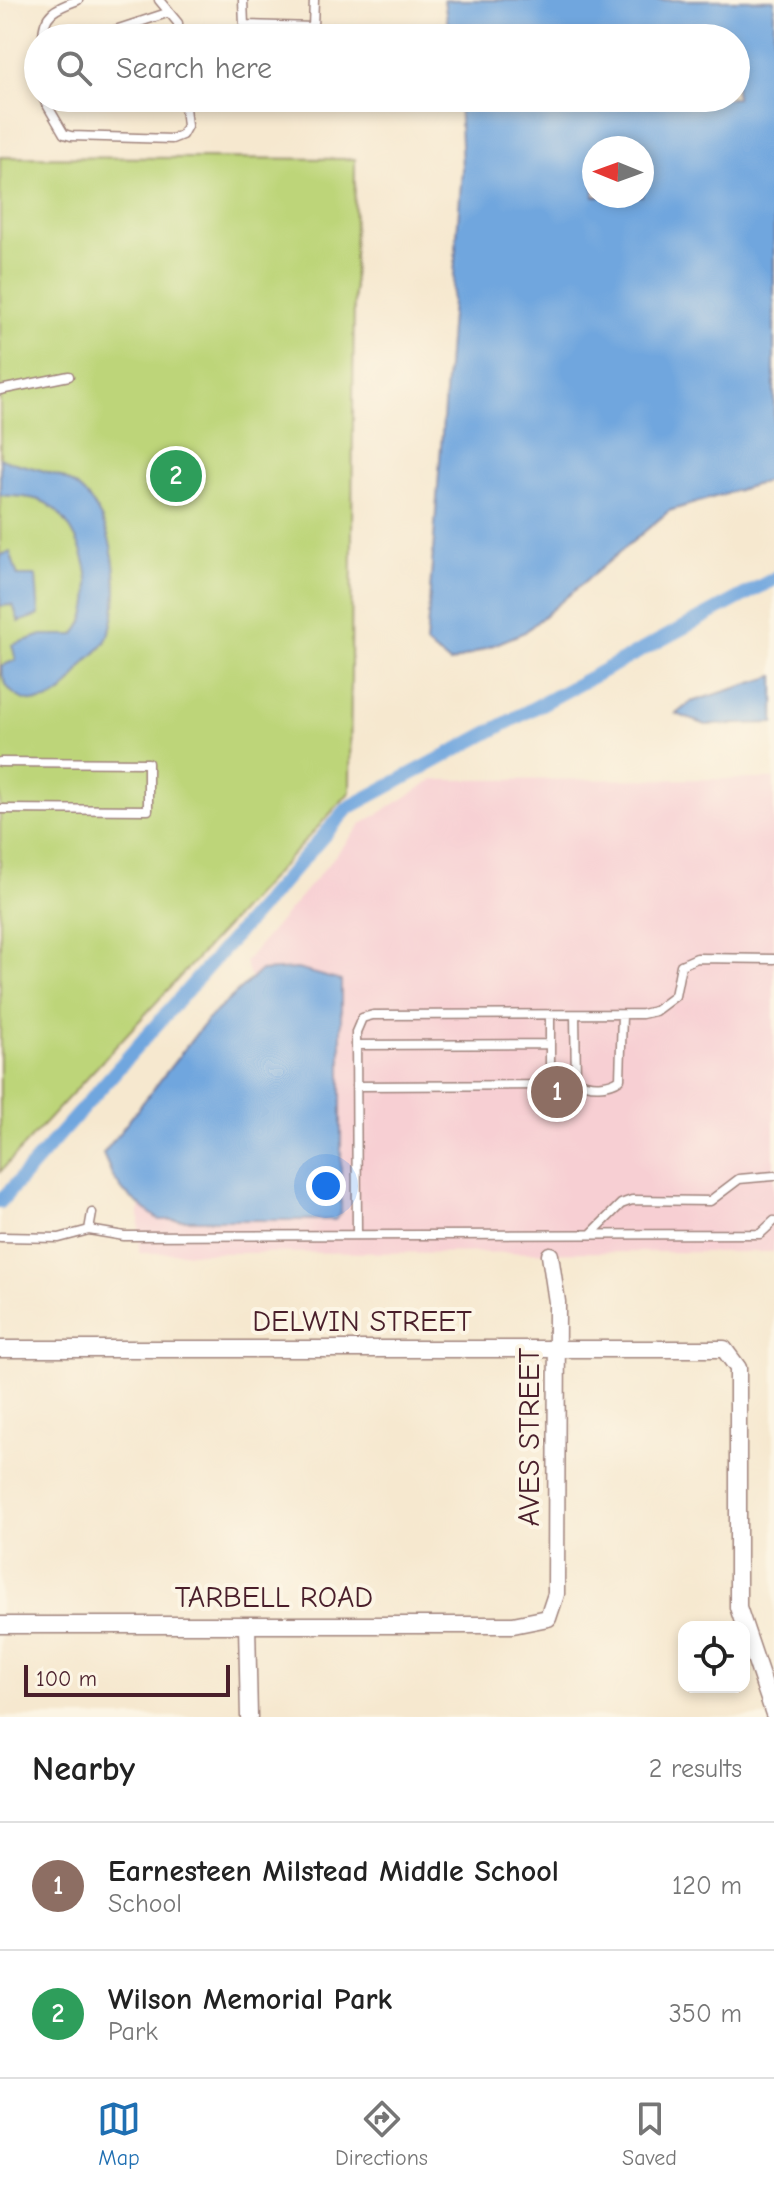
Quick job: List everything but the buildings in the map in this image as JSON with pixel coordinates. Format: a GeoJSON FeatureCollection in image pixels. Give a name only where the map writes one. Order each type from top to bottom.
{"type":"FeatureCollection","features":[{"type":"Feature","properties":{"kind":"street","name":"AVES STREET"},"geometry":{"type":"LineString","coordinates":[[548,1618],[556,1594],[557,1302],[550,1255]]}},
{"type":"Feature","properties":{"kind":"street","name":"DELWIN STREET"},"geometry":{"type":"LineString","coordinates":[[0,1349],[724,1349],[738,1368],[738,1607],[768,1684]]}},
{"type":"Feature","properties":{"kind":"street","name":"TARBELL ROAD"},"geometry":{"type":"LineString","coordinates":[[0,1625],[513,1625],[548,1618]]}},
{"type":"Feature","properties":{"kind":"street"},"geometry":{"type":"LineString","coordinates":[[247,1625],[249,1717]]}},
{"type":"Feature","properties":{"kind":"street"},"geometry":{"type":"LineString","coordinates":[[768,1684],[774,1714]]}},
{"type":"Feature","properties":{"kind":"lane"},"geometry":{"type":"LineString","coordinates":[[159,0],[178,24]]}},
{"type":"Feature","properties":{"kind":"lane"},"geometry":{"type":"LineString","coordinates":[[243,0],[244,24]]}},
{"type":"Feature","properties":{"kind":"lane"},"geometry":{"type":"LineString","coordinates":[[313,24],[314,0]]}},
{"type":"Feature","properties":{"kind":"lane"},"geometry":{"type":"LineString","coordinates":[[43,24],[49,13],[74,1]]}},
{"type":"Feature","properties":{"kind":"lane"},"geometry":{"type":"LineString","coordinates":[[134,24],[167,13]]}},
{"type":"Feature","properties":{"kind":"lane"},"geometry":{"type":"LineString","coordinates":[[51,112],[64,134],[71,136],[172,139],[182,135],[187,126],[186,112]]}},
{"type":"Feature","properties":{"kind":"lane"},"geometry":{"type":"LineString","coordinates":[[0,390],[69,376]]}},
{"type":"Feature","properties":{"kind":"lane"},"geometry":{"type":"LineString","coordinates":[[0,762],[148,763],[148,810],[0,809]]}},
{"type":"Feature","properties":{"kind":"lane"},"geometry":{"type":"LineString","coordinates":[[357,1235],[356,1045],[362,1018],[373,1015],[622,1015],[655,1011],[675,996],[681,965],[697,958],[774,959]]}},
{"type":"Feature","properties":{"kind":"lane"},"geometry":{"type":"LineString","coordinates":[[356,1086],[550,1085],[550,1015]]}},
{"type":"Feature","properties":{"kind":"lane"},"geometry":{"type":"LineString","coordinates":[[575,1015],[576,1080],[583,1084],[612,1085],[620,1079],[622,1068],[622,1015]]}},
{"type":"Feature","properties":{"kind":"lane"},"geometry":{"type":"LineString","coordinates":[[356,1045],[550,1044]]}},
{"type":"Feature","properties":{"kind":"lane"},"geometry":{"type":"LineString","coordinates":[[592,1233],[612,1211],[632,1200],[710,1201],[739,1179],[774,1176]]}},
{"type":"Feature","properties":{"kind":"lane"},"geometry":{"type":"LineString","coordinates":[[89,1230],[92,1213]]}},
{"type":"Feature","properties":{"kind":"lane"},"geometry":{"type":"LineString","coordinates":[[1,1237],[59,1238],[89,1230],[124,1236],[760,1234],[774,1221]]}},
{"type":"Feature","properties":{"kind":"lane"},"geometry":{"type":"LineString","coordinates":[[549,1233],[550,1255]]}},
{"type":"Feature","properties":{"kind":"shaded area"},"geometry":{"type":"Polygon","coordinates":[[[774,779],[774,1252],[139,1253],[139,1203],[160,1220],[334,1220],[341,1212],[260,971],[251,979],[245,962],[362,824],[433,780],[774,779]]]}},
{"type":"Feature","properties":{"kind":"green space"},"geometry":{"type":"Polygon","coordinates":[[[0,157],[355,159],[350,792],[0,1172],[0,157]]]}},
{"type":"Feature","properties":{"kind":"water"},"geometry":{"type":"Polygon","coordinates":[[[444,0],[774,0],[774,479],[669,511],[525,632],[450,663],[426,644],[462,169],[460,112],[750,112],[750,24],[448,24],[444,0]]]}},
{"type":"Feature","properties":{"kind":"water"},"geometry":{"type":"Polygon","coordinates":[[[0,458],[53,474],[77,487],[91,501],[101,518],[113,557],[115,603],[107,640],[66,689],[41,701],[22,699],[14,694],[3,677],[1,666],[16,660],[12,645],[42,635],[74,635],[88,605],[86,567],[72,531],[49,505],[32,498],[0,495],[0,458]]]}},
{"type":"Feature","properties":{"kind":"water"},"geometry":{"type":"Polygon","coordinates":[[[10,552],[18,576],[36,576],[39,615],[19,622],[13,605],[0,606],[0,555],[10,552]]]}},
{"type":"Feature","properties":{"kind":"water"},"geometry":{"type":"Polygon","coordinates":[[[774,676],[774,723],[706,725],[676,714],[691,702],[774,676]]]}},
{"type":"Feature","properties":{"kind":"water"},"geometry":{"type":"Polygon","coordinates":[[[297,969],[341,981],[341,1212],[335,1220],[159,1220],[124,1192],[103,1154],[207,1020],[260,971],[297,969]]]}},
{"type":"Feature","properties":{"kind":"waterway"},"geometry":{"type":"LineString","coordinates":[[0,1202],[348,808],[774,579]]}},
{"type":"Feature","properties":{"kind":"place","name":"Wilson Memorial Park"},"geometry":{"type":"Point","coordinates":[176,476]}},
{"type":"Feature","properties":{"kind":"place","name":"Earnesteen Milstead Middle School"},"geometry":{"type":"Point","coordinates":[557,1092]}}]}
